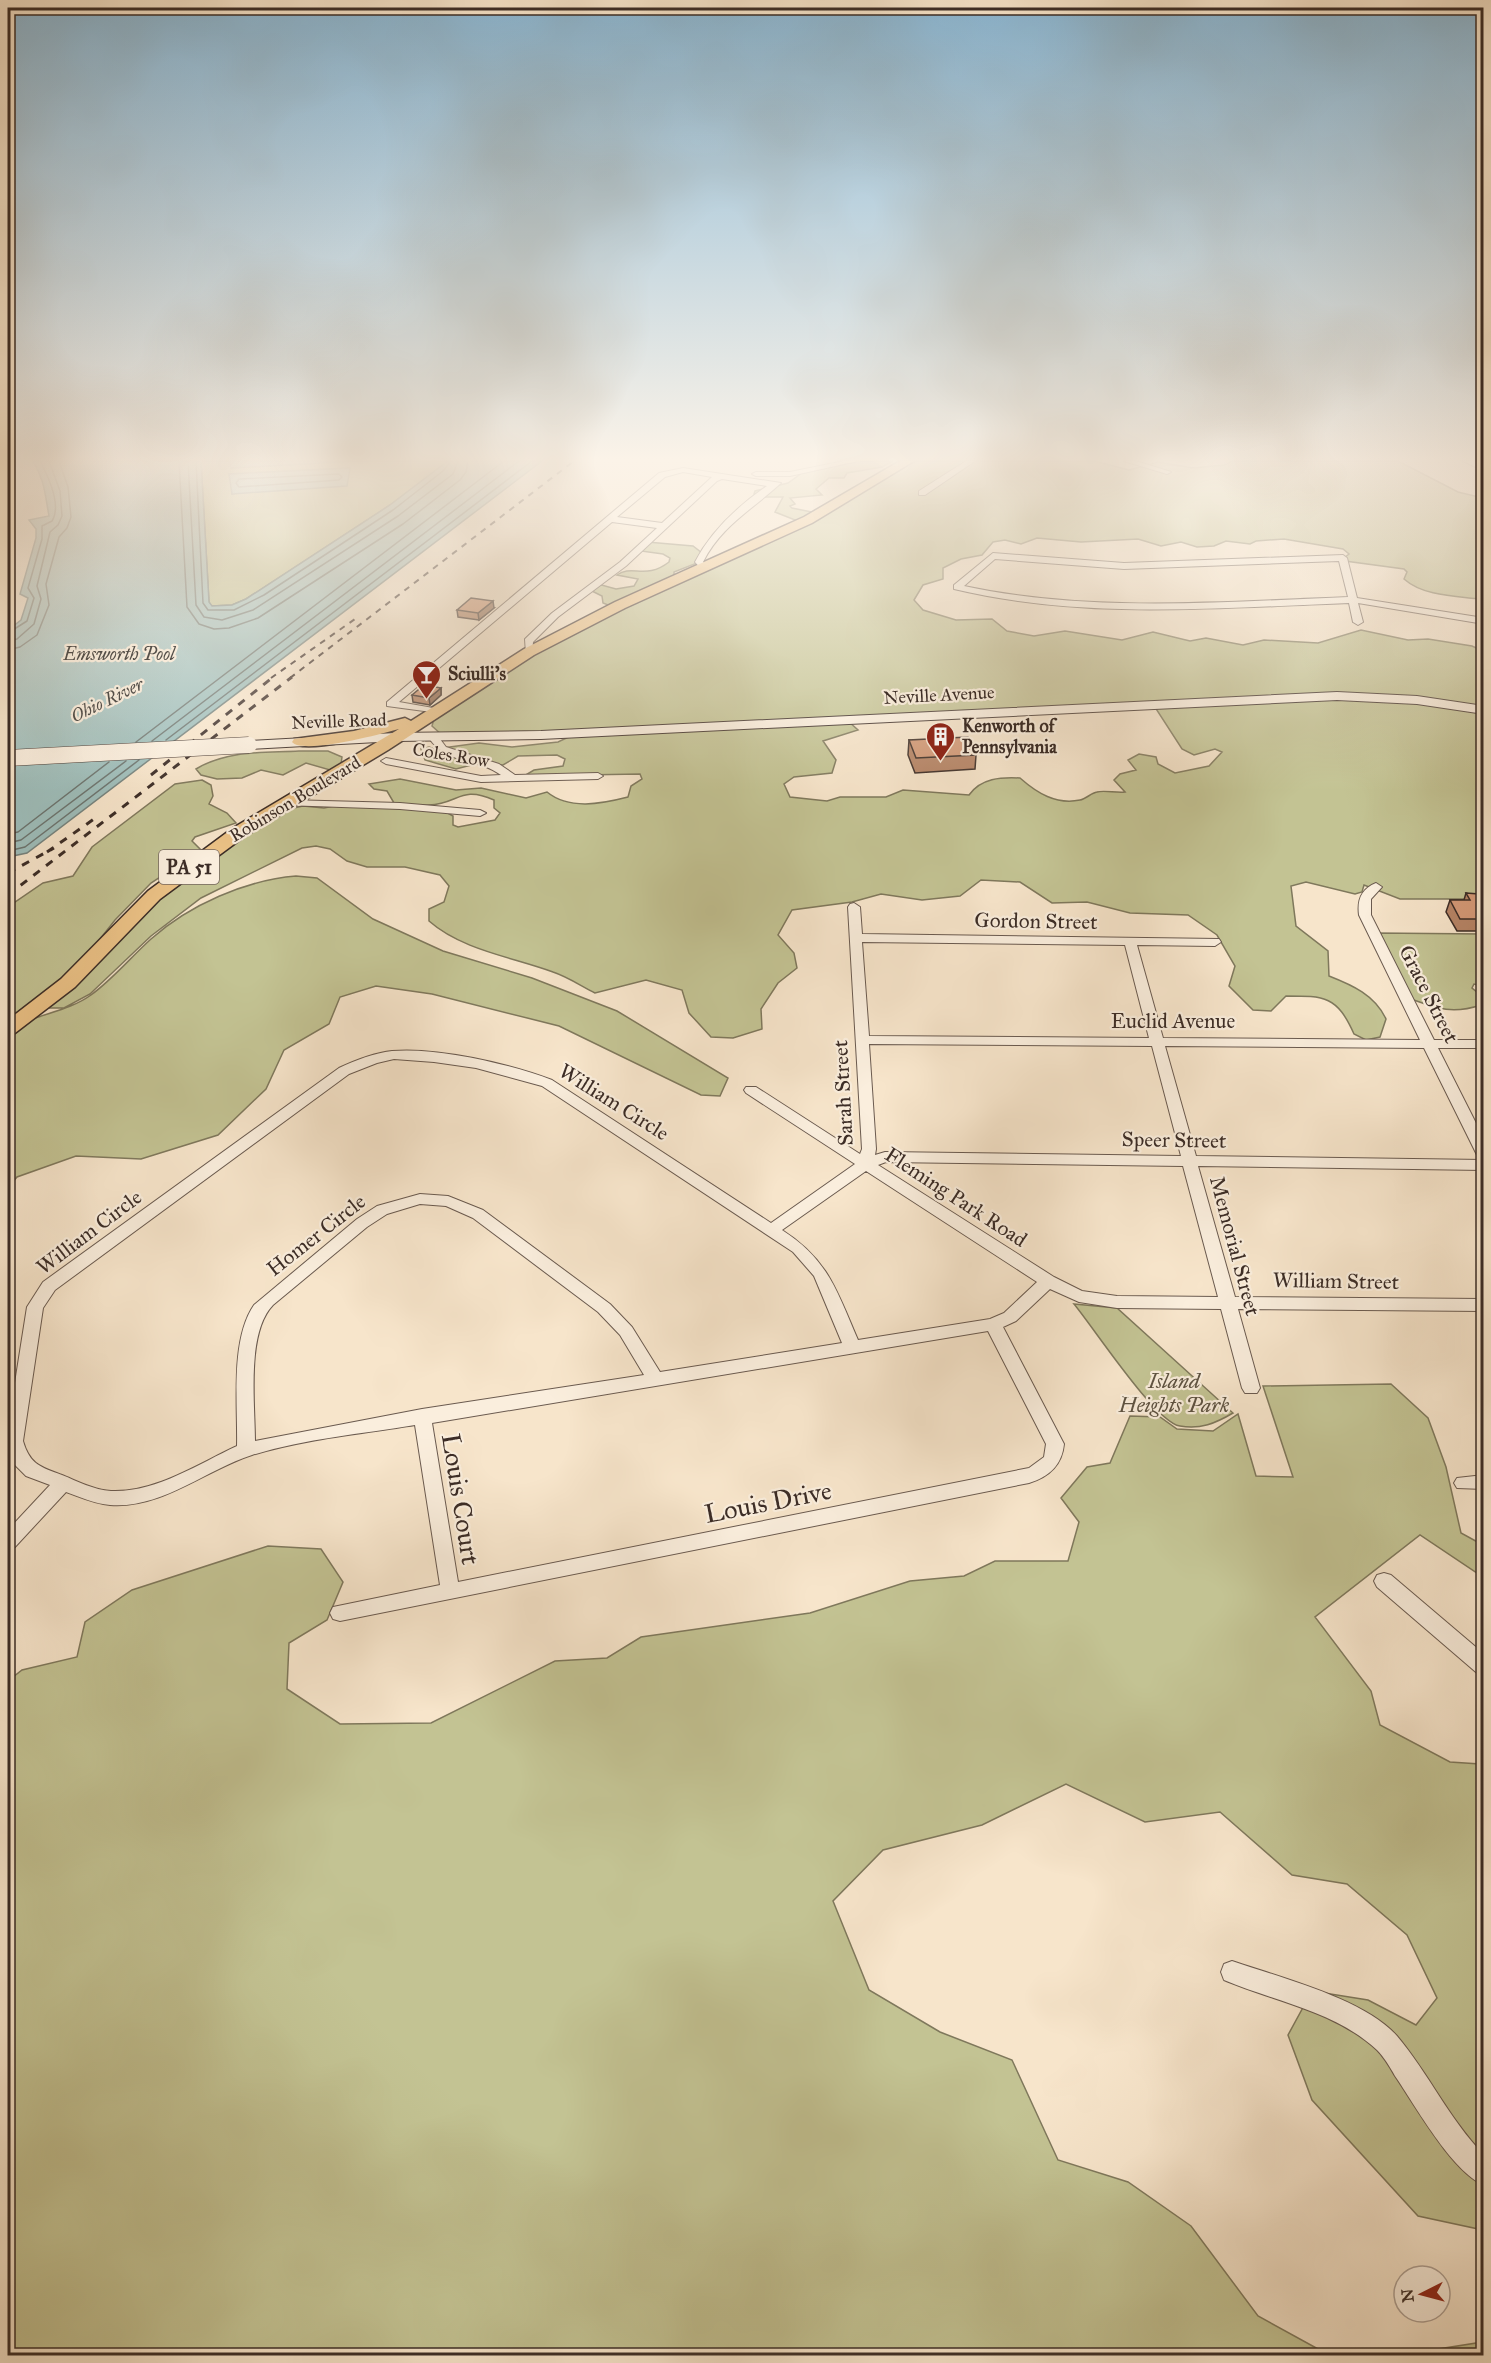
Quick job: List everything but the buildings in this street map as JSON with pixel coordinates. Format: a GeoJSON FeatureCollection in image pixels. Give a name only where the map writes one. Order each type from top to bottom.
{"type":"FeatureCollection","features":[{"type":"Feature","properties":{"kind":"main road","name":"PA 51"},"geometry":{"type":"LineString","coordinates":[[396,737],[529,652],[620,605],[696,571]]}},
{"type":"Feature","properties":{"kind":"main road"},"geometry":{"type":"LineString","coordinates":[[305,744],[372,732],[432,713]]}},
{"type":"Feature","properties":{"kind":"main road","name":"Robinson Boulevard"},"geometry":{"type":"LineString","coordinates":[[8,1029],[68,983],[154,895],[238,832],[342,772],[396,737]]}},
{"type":"Feature","properties":{"kind":"main road"},"geometry":{"type":"LineString","coordinates":[[305,744],[335,748],[349,753],[351,761],[342,772]]}},
{"type":"Feature","properties":{"kind":"street"},"geometry":{"type":"LineString","coordinates":[[432,713],[391,704],[547,571]]}},
{"type":"Feature","properties":{"kind":"street"},"geometry":{"type":"LineString","coordinates":[[529,652],[528,641],[555,615],[613,571]]}},
{"type":"Feature","properties":{"kind":"street"},"geometry":{"type":"LineString","coordinates":[[976,571],[957,588],[1007,598],[1130,608],[1354,600],[1484,621]]}},
{"type":"Feature","properties":{"kind":"street"},"geometry":{"type":"LineString","coordinates":[[1346,571],[1358,622]]}},
{"type":"Feature","properties":{"kind":"street","name":"Neville Avenue"},"geometry":{"type":"LineString","coordinates":[[396,737],[541,735],[1337,696],[1418,700],[1484,710]]}},
{"type":"Feature","properties":{"kind":"street","name":"Neville Road"},"geometry":{"type":"LineString","coordinates":[[8,765],[396,737]]}},
{"type":"Feature","properties":{"kind":"street","name":"Coles Row"},"geometry":{"type":"LineString","coordinates":[[433,737],[442,749],[495,766],[512,778]]}},
{"type":"Feature","properties":{"kind":"street","name":"Neville Road"},"geometry":{"type":"LineString","coordinates":[[8,758],[247,748]]}},
{"type":"Feature","properties":{"kind":"street","name":"Coles Row"},"geometry":{"type":"LineString","coordinates":[[386,761],[470,778],[598,776]]}},
{"type":"Feature","properties":{"kind":"street"},"geometry":{"type":"LineString","coordinates":[[287,803],[400,806],[480,813]]}},
{"type":"Feature","properties":{"kind":"street","name":"Grace Street"},"geometry":{"type":"LineString","coordinates":[[1376,888],[1365,896],[1363,904],[1365,915],[1484,1155]]}},
{"type":"Feature","properties":{"kind":"street","name":"Sarah Street"},"geometry":{"type":"LineString","coordinates":[[773,1229],[865,1164],[869,1149],[854,907]]}},
{"type":"Feature","properties":{"kind":"street","name":"Gordon Street"},"geometry":{"type":"LineString","coordinates":[[856,938],[1215,942]]}},
{"type":"Feature","properties":{"kind":"street","name":"Memorial Street"},"geometry":{"type":"LineString","coordinates":[[1130,941],[1251,1388]]}},
{"type":"Feature","properties":{"kind":"street","name":"Euclid Avenue"},"geometry":{"type":"LineString","coordinates":[[862,1040],[1484,1044]]}},
{"type":"Feature","properties":{"kind":"street","name":"William Circle"},"geometry":{"type":"LineString","coordinates":[[853,1348],[821,1274],[799,1248],[773,1229],[536,1078],[401,1055],[361,1063],[344,1071],[49,1286],[35,1306],[14,1441],[19,1458],[32,1472],[109,1498],[134,1497],[158,1490],[246,1450],[286,1440],[422,1416],[853,1348],[993,1324],[1010,1317],[1048,1281]]}},
{"type":"Feature","properties":{"kind":"street","name":"Fleming Park Road"},"geometry":{"type":"LineString","coordinates":[[751,1090],[1048,1281]]}},
{"type":"Feature","properties":{"kind":"street","name":"Speer Street"},"geometry":{"type":"LineString","coordinates":[[865,1164],[885,1157],[1484,1165]]}},
{"type":"Feature","properties":{"kind":"street","name":"Homer Circle"},"geometry":{"type":"LineString","coordinates":[[246,1450],[249,1343],[253,1320],[258,1311],[267,1301],[362,1223],[382,1210],[407,1201],[432,1198],[448,1201],[478,1214],[617,1320],[655,1379]]}},
{"type":"Feature","properties":{"kind":"street","name":"William Street"},"geometry":{"type":"LineString","coordinates":[[1048,1281],[1079,1296],[1098,1300],[1484,1305]]}},
{"type":"Feature","properties":{"kind":"street","name":"Louis Drive"},"geometry":{"type":"LineString","coordinates":[[340,1613],[1029,1476],[1041,1471],[1050,1464],[1055,1454],[1055,1444],[993,1324]]}},
{"type":"Feature","properties":{"kind":"street","name":"Louis Court"},"geometry":{"type":"LineString","coordinates":[[422,1416],[450,1591]]}},
{"type":"Feature","properties":{"kind":"street"},"geometry":{"type":"LineString","coordinates":[[1463,1483],[1484,1482]]}},
{"type":"Feature","properties":{"kind":"street"},"geometry":{"type":"LineString","coordinates":[[8,1542],[63,1483]]}},
{"type":"Feature","properties":{"kind":"street"},"geometry":{"type":"LineString","coordinates":[[1384,1581],[1484,1667]]}},
{"type":"Feature","properties":{"kind":"street"},"geometry":{"type":"LineString","coordinates":[[1232,1972],[1302,1996],[1363,2022],[1388,2044],[1456,2144],[1484,2173]]}},
{"type":"Feature","properties":{"kind":"green space"},"geometry":{"type":"Polygon","coordinates":[[[207,571],[288,571],[246,599],[232,605],[211,606],[207,571]]]}},
{"type":"Feature","properties":{"kind":"green space"},"geometry":{"type":"Polygon","coordinates":[[[676,571],[674,580],[613,607],[603,603],[602,596],[590,590],[598,584],[616,589],[634,586],[638,579],[617,575],[623,572],[676,571]]]}},
{"type":"Feature","properties":{"kind":"green space"},"geometry":{"type":"Polygon","coordinates":[[[696,571],[943,571],[943,579],[923,585],[914,600],[923,610],[956,620],[992,619],[1007,631],[1034,636],[1065,631],[1122,640],[1153,632],[1190,641],[1206,638],[1243,645],[1264,640],[1318,643],[1361,630],[1408,640],[1428,639],[1472,646],[1483,651],[1483,709],[1361,698],[1483,710],[1483,899],[1400,899],[1364,885],[1362,892],[1355,894],[1306,882],[1291,886],[1296,926],[1328,951],[1329,976],[1369,997],[1376,1003],[1386,1019],[1380,1037],[1366,1040],[1354,1034],[1348,1021],[1335,1005],[1320,998],[1286,996],[1271,1011],[1253,1010],[1229,986],[1235,966],[1217,935],[1188,915],[1130,913],[1087,902],[1052,903],[1020,882],[981,880],[960,896],[922,900],[881,894],[852,902],[792,910],[778,935],[794,953],[797,968],[778,983],[761,1009],[762,1029],[733,1038],[711,1037],[689,1013],[682,990],[646,980],[595,993],[559,974],[472,946],[442,931],[429,921],[429,909],[444,902],[449,886],[440,875],[405,867],[367,867],[347,861],[330,849],[316,846],[302,848],[201,898],[151,936],[90,994],[64,1008],[46,1008],[121,927],[275,812],[303,806],[324,808],[339,805],[444,811],[453,816],[453,825],[458,827],[495,820],[500,813],[494,808],[494,800],[474,794],[460,796],[439,804],[394,803],[387,791],[374,789],[369,784],[400,779],[456,790],[481,788],[526,798],[547,792],[565,801],[586,804],[628,797],[631,786],[642,779],[640,774],[524,776],[534,770],[563,766],[565,759],[557,755],[518,756],[503,765],[479,763],[456,769],[425,760],[421,749],[429,747],[435,749],[479,743],[512,747],[558,742],[575,734],[848,721],[858,730],[823,741],[836,760],[832,773],[794,777],[784,784],[790,797],[827,801],[840,797],[886,797],[903,790],[969,795],[985,782],[999,778],[1020,778],[1047,796],[1071,801],[1100,791],[1125,792],[1114,780],[1120,774],[1136,770],[1128,760],[1139,754],[1156,757],[1158,764],[1175,773],[1209,766],[1222,752],[1215,749],[1194,755],[1182,749],[1153,704],[475,736],[442,735],[432,726],[435,715],[569,632],[696,571]]]}},
{"type":"Feature","properties":{"kind":"green space"},"geometry":{"type":"Polygon","coordinates":[[[1484,571],[1484,595],[1480,599],[1430,592],[1404,579],[1407,572],[1484,571]]]}},
{"type":"Feature","properties":{"kind":"green space"},"geometry":{"type":"Polygon","coordinates":[[[328,751],[342,757],[341,764],[330,770],[306,763],[283,775],[261,770],[242,778],[217,779],[201,775],[196,769],[233,755],[328,751]]]}},
{"type":"Feature","properties":{"kind":"green space"},"geometry":{"type":"Polygon","coordinates":[[[202,780],[211,785],[213,796],[209,804],[227,813],[236,823],[195,837],[192,841],[201,850],[151,883],[115,920],[85,958],[40,998],[8,1019],[8,907],[43,883],[73,876],[92,847],[175,784],[202,780]]]}},
{"type":"Feature","properties":{"kind":"green space"},"geometry":{"type":"Polygon","coordinates":[[[296,876],[317,878],[373,919],[443,951],[532,978],[617,1011],[728,1078],[720,1096],[701,1095],[559,1026],[432,994],[376,986],[340,997],[329,1024],[284,1050],[266,1089],[218,1135],[141,1159],[76,1156],[17,1177],[8,1188],[8,1031],[28,1021],[71,1006],[91,995],[151,939],[200,905],[238,889],[277,878],[296,876]]]}},
{"type":"Feature","properties":{"kind":"green space"},"geometry":{"type":"Polygon","coordinates":[[[1375,933],[1483,934],[1483,986],[1474,984],[1472,988],[1478,993],[1481,1005],[1452,1010],[1408,998],[1375,933]]]}},
{"type":"Feature","properties":{"kind":"green space","name":"Island Heights Park"},"geometry":{"type":"Polygon","coordinates":[[[1074,1304],[1117,1308],[1233,1413],[1214,1423],[1201,1426],[1180,1426],[1169,1421],[1141,1392],[1074,1304]]]}},
{"type":"Feature","properties":{"kind":"green space"},"geometry":{"type":"Polygon","coordinates":[[[1391,1384],[1428,1418],[1446,1467],[1461,1533],[1483,1545],[1483,1577],[1420,1535],[1315,1617],[1371,1691],[1380,1725],[1450,1762],[1480,1764],[1483,1767],[1483,2230],[1418,2216],[1312,2100],[1288,2035],[1312,1991],[1368,2000],[1416,2025],[1437,1998],[1407,1935],[1347,1884],[1292,1875],[1220,1812],[1145,1822],[1066,1784],[982,1825],[883,1850],[833,1901],[869,1990],[940,2032],[1012,2060],[1058,2160],[1128,2182],[1191,2226],[1258,2316],[1329,2355],[8,2355],[8,1681],[22,1670],[77,1657],[85,1622],[132,1590],[268,1546],[321,1549],[343,1582],[327,1620],[289,1643],[287,1689],[340,1724],[431,1723],[555,1661],[607,1658],[641,1637],[810,1613],[910,1581],[964,1576],[995,1561],[1068,1561],[1079,1522],[1061,1498],[1087,1467],[1110,1463],[1130,1416],[1160,1417],[1177,1429],[1213,1431],[1238,1414],[1256,1476],[1293,1477],[1263,1386],[1391,1384]]]}},
{"type":"Feature","properties":{"kind":"green space"},"geometry":{"type":"Polygon","coordinates":[[[1483,2342],[1483,2355],[1400,2355],[1483,2342]]]}},
{"type":"Feature","properties":{"kind":"water","name":"Emsworth Pool"},"geometry":{"type":"Polygon","coordinates":[[[26,571],[207,571],[209,602],[212,606],[232,605],[246,599],[288,571],[397,571],[27,853],[8,857],[8,630],[21,620],[28,598],[20,594],[26,571]]]}},
{"type":"Feature","properties":{"kind":"railway"},"geometry":{"type":"LineString","coordinates":[[290,678],[430,571]]}},
{"type":"Feature","properties":{"kind":"railway"},"geometry":{"type":"LineString","coordinates":[[271,678],[355,619]]}},
{"type":"Feature","properties":{"kind":"railway"},"geometry":{"type":"LineString","coordinates":[[151,775],[273,677]]}},
{"type":"Feature","properties":{"kind":"railway"},"geometry":{"type":"LineString","coordinates":[[8,895],[292,677]]}},
{"type":"Feature","properties":{"kind":"railway"},"geometry":{"type":"LineString","coordinates":[[48,851],[94,819]]}},
{"type":"Feature","properties":{"kind":"railway"},"geometry":{"type":"LineString","coordinates":[[48,851],[54,848]]}},
{"type":"Feature","properties":{"kind":"railway"},"geometry":{"type":"LineString","coordinates":[[8,873],[48,851]]}},
{"type":"Feature","properties":{"kind":"place","name":"Sciulli's"},"geometry":{"type":"Point","coordinates":[427,700]}},
{"type":"Feature","properties":{"kind":"place","name":"Kenworth of Pennsylvania"},"geometry":{"type":"Point","coordinates":[941,762]}},
{"type":"Feature","properties":{"kind":"water label","name":"Ohio River"},"geometry":{"type":"Point","coordinates":[107,700]}}]}
